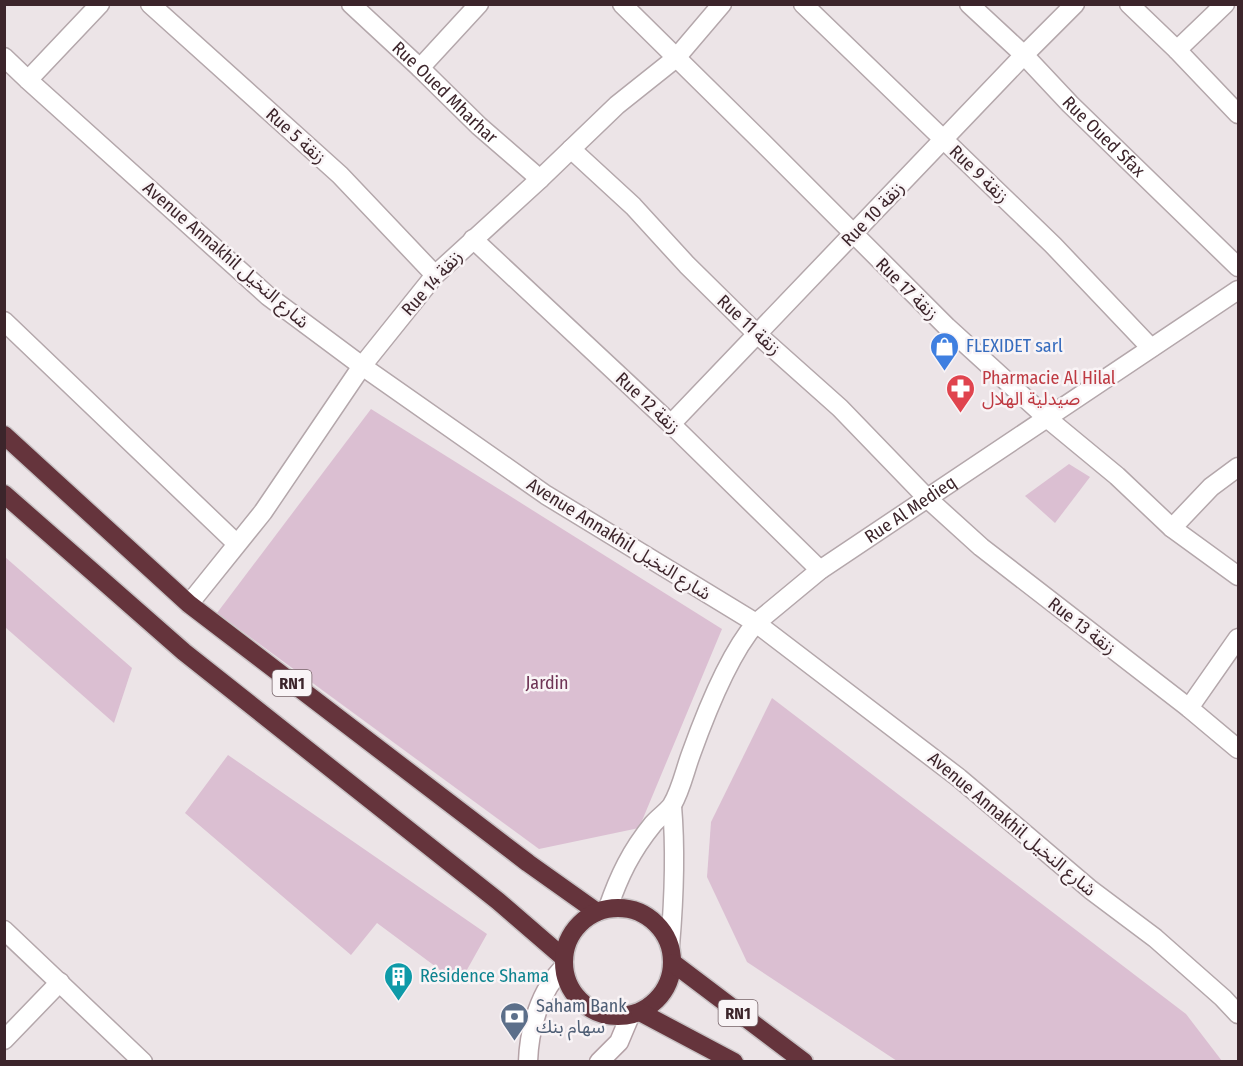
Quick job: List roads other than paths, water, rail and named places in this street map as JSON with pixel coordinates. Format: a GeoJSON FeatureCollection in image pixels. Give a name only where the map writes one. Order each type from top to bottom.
{"type":"FeatureCollection","features":[{"type":"Feature","properties":{"kind":"highway","name":"RN1"},"geometry":{"type":"LineString","coordinates":[[4,435],[189,604],[528,864],[602,910],[634,910],[646,915],[656,923],[671,955],[804,1062]]}},
{"type":"Feature","properties":{"kind":"highway","name":"RN1"},"geometry":{"type":"LineString","coordinates":[[4,494],[184,652],[506,908],[564,962],[566,979],[575,996],[585,1006],[600,1014],[614,1017],[635,1014],[734,1062]]}},
{"type":"Feature","properties":{"kind":"highway"},"geometry":{"type":"LineString","coordinates":[[564,962],[569,938],[574,930],[580,922],[602,910]]}},
{"type":"Feature","properties":{"kind":"highway"},"geometry":{"type":"LineString","coordinates":[[635,1014],[653,1004],[663,993],[670,979],[671,955]]}},
{"type":"Feature","properties":{"kind":"street"},"geometry":{"type":"LineString","coordinates":[[28,80],[100,4]]}},
{"type":"Feature","properties":{"kind":"street","name":"Rue 5 زنقة"},"geometry":{"type":"LineString","coordinates":[[150,4],[340,175],[435,275]]}},
{"type":"Feature","properties":{"kind":"street","name":"Rue Oued Mharhar"},"geometry":{"type":"LineString","coordinates":[[351,4],[479,126],[540,179]]}},
{"type":"Feature","properties":{"kind":"street"},"geometry":{"type":"LineString","coordinates":[[420,68],[479,4]]}},
{"type":"Feature","properties":{"kind":"street","name":"Rue 17 زنقة"},"geometry":{"type":"LineString","coordinates":[[621,4],[946,327],[1048,419],[1117,476],[1172,528],[1239,576]]}},
{"type":"Feature","properties":{"kind":"street","name":"Rue 14 زنقة"},"geometry":{"type":"LineString","coordinates":[[189,604],[263,512],[362,366],[435,275],[540,179],[616,105],[676,58],[722,4]]}},
{"type":"Feature","properties":{"kind":"street","name":"Rue 9 زنقة"},"geometry":{"type":"LineString","coordinates":[[803,4],[1053,245],[1151,348]]}},
{"type":"Feature","properties":{"kind":"street","name":"Rue Oued Sfax"},"geometry":{"type":"LineString","coordinates":[[969,4],[1024,55],[1070,104],[1239,267]]}},
{"type":"Feature","properties":{"kind":"street","name":"Rue 10 زنقة"},"geometry":{"type":"LineString","coordinates":[[671,424],[1075,4]]}},
{"type":"Feature","properties":{"kind":"street"},"geometry":{"type":"LineString","coordinates":[[1129,4],[1237,111]]}},
{"type":"Feature","properties":{"kind":"street"},"geometry":{"type":"LineString","coordinates":[[1177,50],[1225,4]]}},
{"type":"Feature","properties":{"kind":"street","name":"Avenue Annakhil شارع النخيل"},"geometry":{"type":"LineString","coordinates":[[4,57],[268,296],[362,366],[546,495],[756,623],[959,778],[1091,890],[1155,938],[1239,1014]]}},
{"type":"Feature","properties":{"kind":"street","name":"Rue 11 زنقة"},"geometry":{"type":"LineString","coordinates":[[571,149],[633,206],[687,265],[757,334],[840,408],[928,499]]}},
{"type":"Feature","properties":{"kind":"street","name":"Rue 12 زنقة"},"geometry":{"type":"LineString","coordinates":[[473,239],[671,424],[820,570]]}},
{"type":"Feature","properties":{"kind":"street","name":"Rue Al Medieq"},"geometry":{"type":"LineString","coordinates":[[602,910],[627,860],[654,823],[672,806],[714,699],[737,651],[747,633],[756,623],[820,570],[1239,290]]}},
{"type":"Feature","properties":{"kind":"street"},"geometry":{"type":"LineString","coordinates":[[4,321],[236,543]]}},
{"type":"Feature","properties":{"kind":"street"},"geometry":{"type":"LineString","coordinates":[[1172,528],[1211,488],[1239,467]]}},
{"type":"Feature","properties":{"kind":"street","name":"Rue 13 زنقة"},"geometry":{"type":"LineString","coordinates":[[928,499],[981,547],[1190,708],[1239,749]]}},
{"type":"Feature","properties":{"kind":"street"},"geometry":{"type":"LineString","coordinates":[[1190,708],[1239,638]]}},
{"type":"Feature","properties":{"kind":"street","name":"Rue Al Medieq"},"geometry":{"type":"LineString","coordinates":[[671,955],[676,845],[672,806]]}},
{"type":"Feature","properties":{"kind":"street"},"geometry":{"type":"LineString","coordinates":[[4,930],[143,1062]]}},
{"type":"Feature","properties":{"kind":"street"},"geometry":{"type":"LineString","coordinates":[[528,1062],[529,1045],[542,999],[564,962]]}},
{"type":"Feature","properties":{"kind":"street"},"geometry":{"type":"LineString","coordinates":[[4,1040],[60,982]]}},
{"type":"Feature","properties":{"kind":"street"},"geometry":{"type":"LineString","coordinates":[[599,1062],[619,1042],[635,1014]]}},
{"type":"Feature","properties":{"kind":"place","name":"FLEXIDET sarl"},"geometry":{"type":"Point","coordinates":[945,372]}},
{"type":"Feature","properties":{"kind":"place","name":"Pharmacie Al Hilal صيدلية الهلال"},"geometry":{"type":"Point","coordinates":[961,414]}},
{"type":"Feature","properties":{"kind":"place","name":"Résidence Shama"},"geometry":{"type":"Point","coordinates":[399,1002]}},
{"type":"Feature","properties":{"kind":"place","name":"Saham Bank سهام بنك"},"geometry":{"type":"Point","coordinates":[515,1042]}},
{"type":"Feature","properties":{"kind":"park label","name":"Jardin"},"geometry":{"type":"Point","coordinates":[547,683]}}]}
